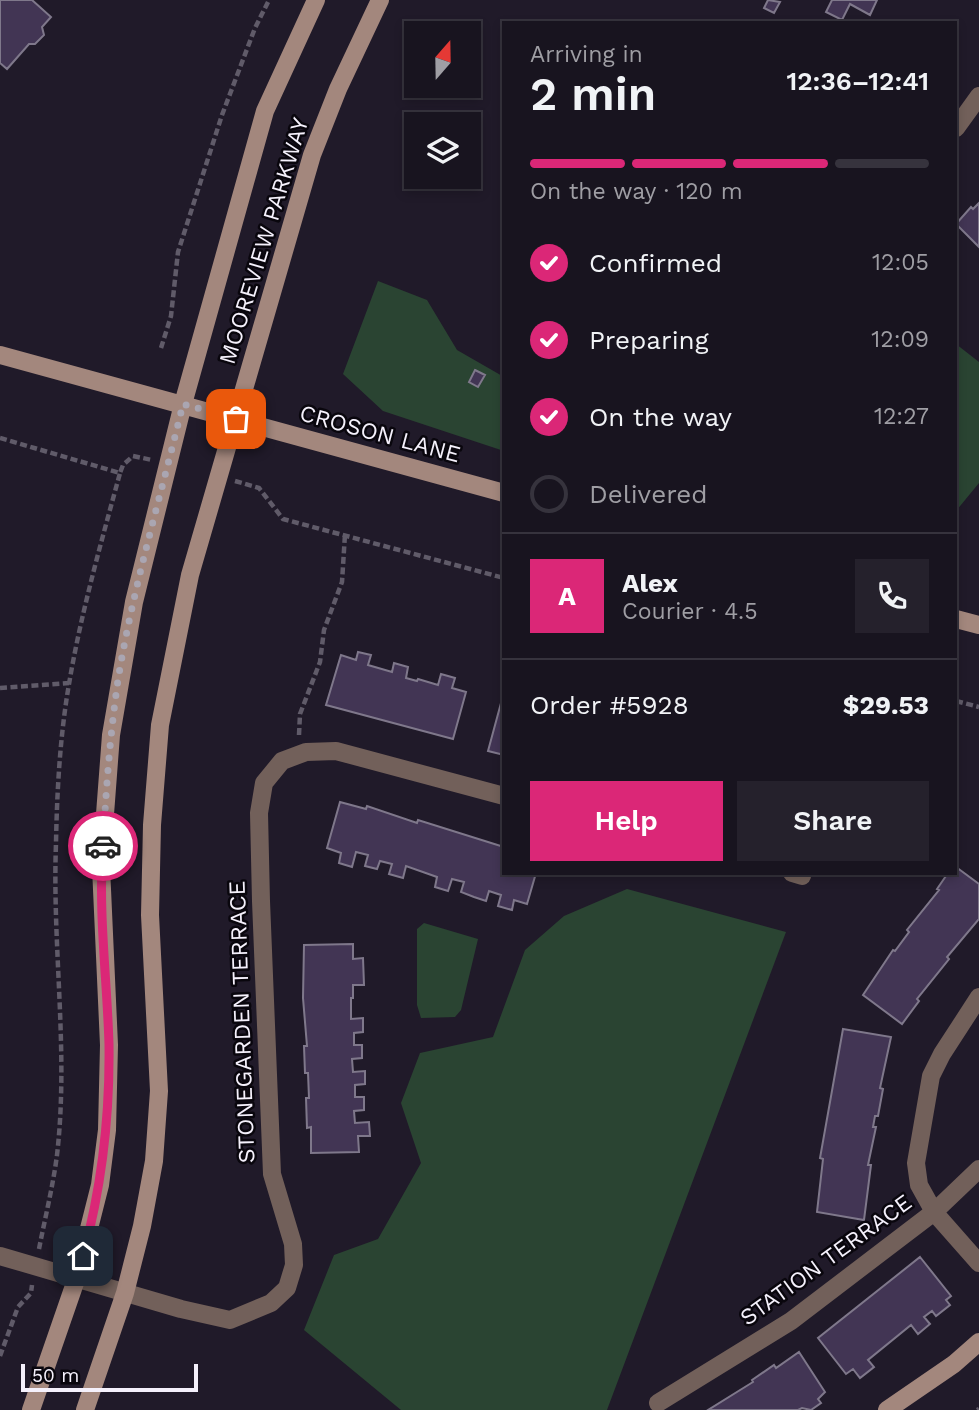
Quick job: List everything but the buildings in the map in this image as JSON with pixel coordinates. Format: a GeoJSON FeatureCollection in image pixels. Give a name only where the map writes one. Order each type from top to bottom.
{"type":"FeatureCollection","features":[{"type":"Feature","properties":{"kind":"main road","name":"MOOREVIEW PARKWAY"},"geometry":{"type":"LineString","coordinates":[[31,1410],[76,1280],[100,1185],[107,1130],[109,1045],[101,867],[111,735],[134,602],[183,404],[265,111],[316,0]]}},
{"type":"Feature","properties":{"kind":"main road","name":"MOOREVIEW PARKWAY"},"geometry":{"type":"LineString","coordinates":[[85,1410],[125,1293],[154,1161],[158,1103],[157,1016],[150,915],[152,825],[160,724],[190,575],[312,156],[338,89],[380,0]]}},
{"type":"Feature","properties":{"kind":"main road","name":"CROSON LANE"},"geometry":{"type":"LineString","coordinates":[[0,355],[502,492]]}},
{"type":"Feature","properties":{"kind":"main road"},"geometry":{"type":"LineString","coordinates":[[957,619],[979,625]]}},
{"type":"Feature","properties":{"kind":"main road"},"geometry":{"type":"LineString","coordinates":[[887,1410],[954,1364],[979,1342]]}},
{"type":"Feature","properties":{"kind":"street"},"geometry":{"type":"LineString","coordinates":[[957,127],[979,96]]}},
{"type":"Feature","properties":{"kind":"street","name":"STONEGARDEN TERRACE"},"geometry":{"type":"LineString","coordinates":[[0,1256],[76,1280],[230,1320],[271,1303],[286,1288],[294,1265],[293,1244],[272,1174],[259,813],[264,783],[282,761],[306,752],[335,751],[502,795]]}},
{"type":"Feature","properties":{"kind":"street"},"geometry":{"type":"LineString","coordinates":[[979,998],[942,1054],[931,1076],[916,1163],[919,1185],[934,1212],[979,1263]]}},
{"type":"Feature","properties":{"kind":"street","name":"STATION TERRACE"},"geometry":{"type":"LineString","coordinates":[[658,1403],[791,1321],[934,1212],[979,1169]]}},
{"type":"Feature","properties":{"kind":"path"},"geometry":{"type":"LineString","coordinates":[[161,348],[171,316],[178,252],[222,115],[255,27],[269,0]]}},
{"type":"Feature","properties":{"kind":"path"},"geometry":{"type":"LineString","coordinates":[[0,438],[120,473]]}},
{"type":"Feature","properties":{"kind":"path"},"geometry":{"type":"LineString","coordinates":[[0,1356],[18,1307],[31,1293],[57,1142],[60,1037],[54,891],[59,771],[69,683],[92,580],[123,465],[133,456],[168,463]]}},
{"type":"Feature","properties":{"kind":"path"},"geometry":{"type":"LineString","coordinates":[[219,476],[259,488],[282,519],[502,577]]}},
{"type":"Feature","properties":{"kind":"path"},"geometry":{"type":"LineString","coordinates":[[306,752],[299,737],[300,714],[320,662],[324,630],[342,582],[345,534]]}},
{"type":"Feature","properties":{"kind":"path"},"geometry":{"type":"LineString","coordinates":[[0,688],[69,683]]}},
{"type":"Feature","properties":{"kind":"path"},"geometry":{"type":"LineString","coordinates":[[957,701],[979,707]]}},
{"type":"Feature","properties":{"kind":"green space"},"geometry":{"type":"Polygon","coordinates":[[[378,281],[427,300],[457,350],[502,376],[502,450],[383,411],[343,374],[378,281]]]}},
{"type":"Feature","properties":{"kind":"green space"},"geometry":{"type":"Polygon","coordinates":[[[957,345],[979,362],[979,483],[957,510],[957,345]]]}},
{"type":"Feature","properties":{"kind":"green space"},"geometry":{"type":"Polygon","coordinates":[[[627,889],[786,932],[607,1410],[401,1410],[304,1330],[334,1255],[378,1239],[421,1163],[401,1103],[420,1053],[493,1037],[525,950],[564,916],[627,889]]]}},
{"type":"Feature","properties":{"kind":"green space"},"geometry":{"type":"Polygon","coordinates":[[[424,923],[478,939],[461,1010],[455,1017],[421,1018],[417,1005],[417,929],[424,923]]]}},
{"type":"Feature","properties":{"kind":"way so far"},"geometry":{"type":"LineString","coordinates":[[103,846],[111,735],[119,678],[146,547],[183,404],[236,419]]}},
{"type":"Feature","properties":{"kind":"route"},"geometry":{"type":"LineString","coordinates":[[83,1256],[100,1185],[107,1130],[109,1045],[101,867],[103,846]]}}]}
